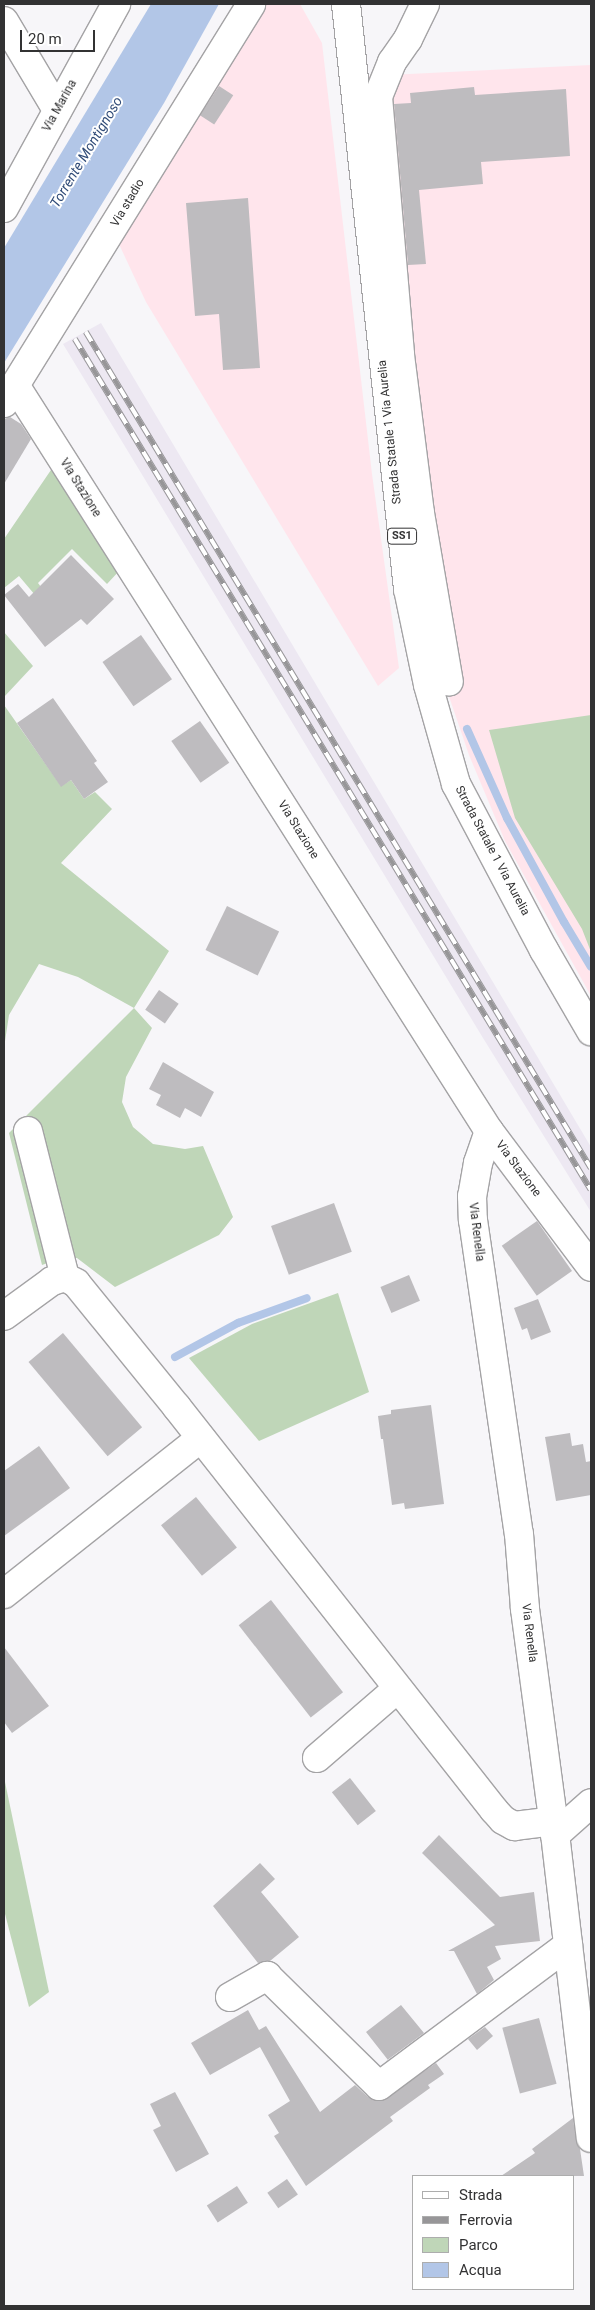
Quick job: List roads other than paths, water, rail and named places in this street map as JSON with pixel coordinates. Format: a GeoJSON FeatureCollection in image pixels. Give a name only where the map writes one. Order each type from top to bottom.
{"type":"FeatureCollection","features":[{"type":"Feature","properties":{"kind":"street","name":"Via Marina"},"geometry":{"type":"LineString","coordinates":[[4,208],[116,4]]}},
{"type":"Feature","properties":{"kind":"street","name":"Via stadio"},"geometry":{"type":"LineString","coordinates":[[9,394],[250,4]]}},
{"type":"Feature","properties":{"kind":"street","name":"Strada Statale 1 Via Aurelia"},"geometry":{"type":"LineString","coordinates":[[346,4],[408,589],[428,685],[456,784],[544,950],[591,1031]]}},
{"type":"Feature","properties":{"kind":"street"},"geometry":{"type":"LineString","coordinates":[[425,4],[408,39],[392,62],[378,97],[400,355],[420,513],[449,682]]}},
{"type":"Feature","properties":{"kind":"street"},"geometry":{"type":"LineString","coordinates":[[4,21],[57,110]]}},
{"type":"Feature","properties":{"kind":"street","name":"Via Stazione"},"geometry":{"type":"LineString","coordinates":[[9,394],[489,1131],[591,1267]]}},
{"type":"Feature","properties":{"kind":"street"},"geometry":{"type":"LineString","coordinates":[[28,1131],[65,1277]]}},
{"type":"Feature","properties":{"kind":"street","name":"Via Renella"},"geometry":{"type":"LineString","coordinates":[[489,1131],[478,1163],[472,1196],[474,1220],[519,1534],[525,1610],[554,1828],[591,2138]]}},
{"type":"Feature","properties":{"kind":"street"},"geometry":{"type":"LineString","coordinates":[[4,1316],[52,1281],[65,1277],[76,1283],[201,1438],[502,1820],[514,1826],[554,1828],[591,1803]]}},
{"type":"Feature","properties":{"kind":"street"},"geometry":{"type":"LineString","coordinates":[[4,1594],[201,1438]]}},
{"type":"Feature","properties":{"kind":"street"},"geometry":{"type":"LineString","coordinates":[[317,1758],[397,1688]]}},
{"type":"Feature","properties":{"kind":"street"},"geometry":{"type":"LineString","coordinates":[[230,1997],[267,1976],[379,2086],[568,1945]]}},
{"type":"Feature","properties":{"kind":"water","name":"Torrente Montignoso"},"geometry":{"type":"Polygon","coordinates":[[[151,4],[219,4],[164,103],[4,363],[4,248],[151,4]]]}},
{"type":"Feature","properties":{"kind":"waterway"},"geometry":{"type":"LineString","coordinates":[[467,729],[507,818],[591,967]]}},
{"type":"Feature","properties":{"kind":"waterway"},"geometry":{"type":"LineString","coordinates":[[175,1357],[238,1323],[307,1298]]}},
{"type":"Feature","properties":{"kind":"railway"},"geometry":{"type":"LineString","coordinates":[[86,332],[591,1168]]}},
{"type":"Feature","properties":{"kind":"railway"},"geometry":{"type":"LineString","coordinates":[[75,339],[591,1190]]}}]}
